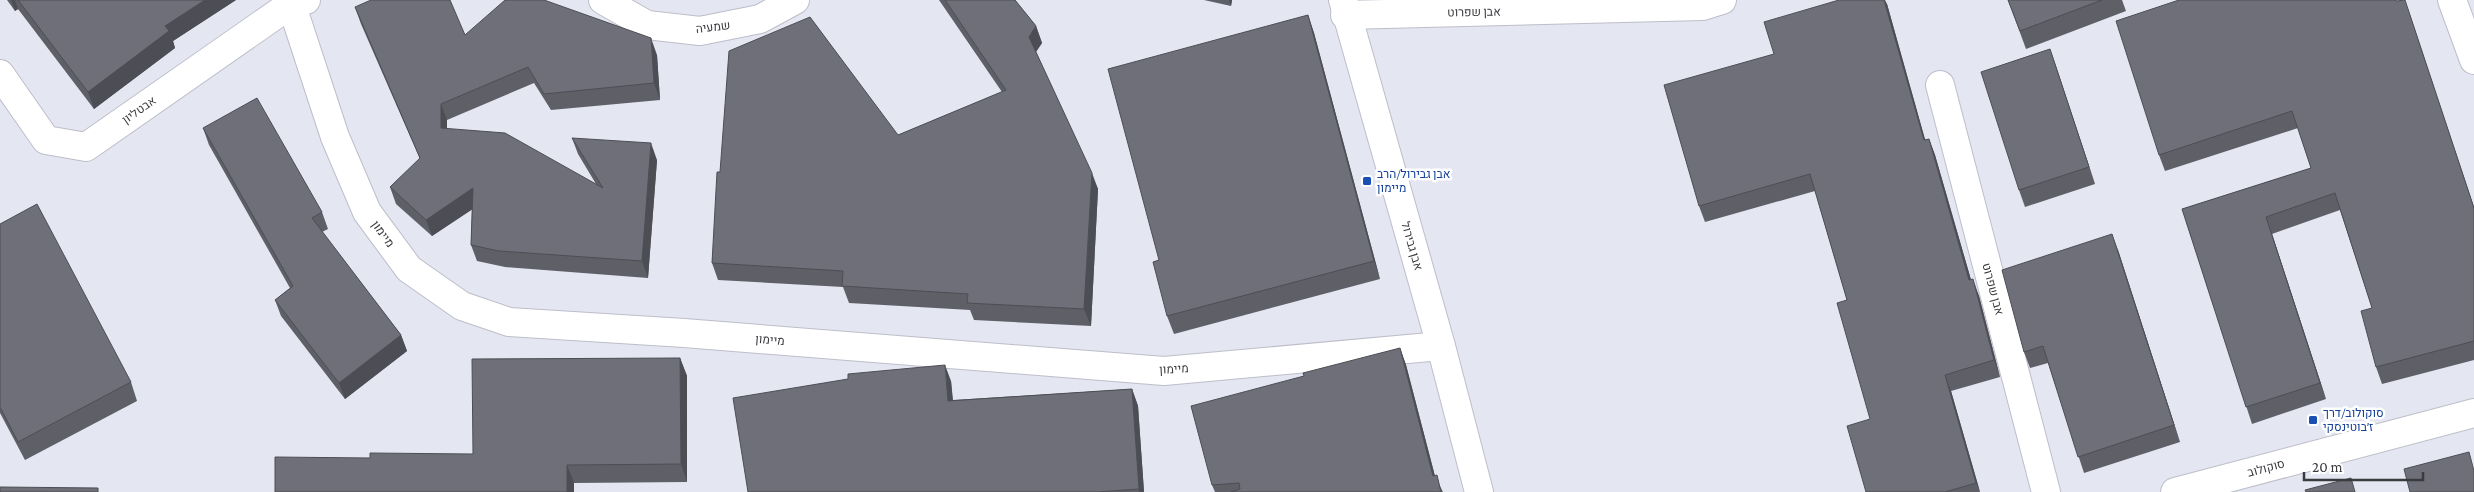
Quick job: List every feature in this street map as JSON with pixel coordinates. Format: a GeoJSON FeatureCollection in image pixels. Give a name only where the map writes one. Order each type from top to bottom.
{"type":"FeatureCollection","features":[{"type":"Feature","properties":{"kind":"street","name":"שמעיה"},"geometry":{"type":"LineString","coordinates":[[603,0],[647,25],[700,31],[760,19],[795,0]]}},
{"type":"Feature","properties":{"kind":"street","name":"אבן שפרוט"},"geometry":{"type":"LineString","coordinates":[[1344,8],[1703,6],[1722,0]]}},
{"type":"Feature","properties":{"kind":"street"},"geometry":{"type":"LineString","coordinates":[[2452,0],[2474,60]]}},
{"type":"Feature","properties":{"kind":"street","name":"אבטליון"},"geometry":{"type":"LineString","coordinates":[[0,74],[46,140],[86,147],[296,1]]}},
{"type":"Feature","properties":{"kind":"street","name":"מיימון"},"geometry":{"type":"LineString","coordinates":[[296,1],[335,136],[367,212],[409,269],[462,306],[509,322],[684,333],[1164,371],[1441,346]]}},
{"type":"Feature","properties":{"kind":"street","name":"אבן גבירול"},"geometry":{"type":"LineString","coordinates":[[1344,8],[1441,346],[1479,492]]}},
{"type":"Feature","properties":{"kind":"street","name":"אבן שפרוט"},"geometry":{"type":"LineString","coordinates":[[1940,86],[2046,492]]}},
{"type":"Feature","properties":{"kind":"street","name":"סוקולוב"},"geometry":{"type":"LineString","coordinates":[[2175,492],[2474,413]]}},
{"type":"Feature","properties":{"kind":"building"},"geometry":{"type":"Polygon","coordinates":[[[18,0],[205,0],[165,26],[169,31],[88,92],[18,0]]]}},
{"type":"Feature","properties":{"kind":"building"},"geometry":{"type":"Polygon","coordinates":[[[371,0],[450,0],[465,35],[505,0],[544,0],[651,38],[654,83],[544,94],[528,67],[441,104],[441,128],[505,133],[603,188],[572,138],[651,143],[642,261],[499,251],[471,245],[473,188],[426,220],[390,187],[420,158],[355,7],[371,0]]]}},
{"type":"Feature","properties":{"kind":"building"},"geometry":{"type":"Polygon","coordinates":[[[945,0],[1015,0],[1036,26],[1029,37],[1092,173],[1084,309],[967,303],[968,294],[842,286],[843,271],[712,263],[717,172],[720,172],[729,51],[810,17],[898,135],[1006,90],[945,0]]]}},
{"type":"Feature","properties":{"kind":"building"},"geometry":{"type":"Polygon","coordinates":[[[1839,0],[1884,0],[1924,140],[1929,139],[1969,280],[1973,279],[1994,360],[1945,375],[1976,483],[1945,492],[1866,492],[1847,426],[1870,419],[1837,303],[1847,300],[1810,174],[1699,206],[1664,85],[1774,54],[1764,22],[1839,0]]]}},
{"type":"Feature","properties":{"kind":"building"},"geometry":{"type":"Polygon","coordinates":[[[2008,0],[2102,0],[2020,31],[2008,0]]]}},
{"type":"Feature","properties":{"kind":"building"},"geometry":{"type":"Polygon","coordinates":[[[2179,0],[2405,0],[2474,208],[2474,341],[2376,367],[2361,311],[2372,308],[2335,193],[2266,217],[2320,383],[2246,407],[2182,209],[2311,168],[2292,111],[2159,155],[2116,21],[2179,0]]]}},
{"type":"Feature","properties":{"kind":"building"},"geometry":{"type":"Polygon","coordinates":[[[1308,15],[1374,261],[1167,316],[1153,262],[1159,260],[1108,69],[1308,15]]]}},
{"type":"Feature","properties":{"kind":"building"},"geometry":{"type":"Polygon","coordinates":[[[2050,49],[2089,167],[2019,190],[1981,72],[2050,49]]]}},
{"type":"Feature","properties":{"kind":"building"},"geometry":{"type":"Polygon","coordinates":[[[257,98],[322,212],[312,218],[401,335],[339,383],[275,300],[293,286],[203,128],[257,98]]]}},
{"type":"Feature","properties":{"kind":"building"},"geometry":{"type":"Polygon","coordinates":[[[37,204],[131,382],[18,442],[0,407],[0,224],[37,204]]]}},
{"type":"Feature","properties":{"kind":"building"},"geometry":{"type":"Polygon","coordinates":[[[2112,234],[2174,425],[2078,457],[2043,346],[2024,352],[2002,270],[2112,234]]]}},
{"type":"Feature","properties":{"kind":"building"},"geometry":{"type":"Polygon","coordinates":[[[1400,348],[1433,476],[1437,475],[1441,492],[1231,492],[1240,489],[1239,483],[1212,485],[1191,406],[1304,376],[1303,373],[1400,348]]]}},
{"type":"Feature","properties":{"kind":"building"},"geometry":{"type":"Polygon","coordinates":[[[680,358],[681,464],[567,465],[567,492],[275,492],[275,457],[370,458],[370,453],[473,454],[472,359],[680,358]]]}},
{"type":"Feature","properties":{"kind":"building"},"geometry":{"type":"Polygon","coordinates":[[[945,365],[948,401],[1132,389],[1139,489],[1098,492],[748,492],[733,398],[848,379],[848,374],[945,365]]]}},
{"type":"Feature","properties":{"kind":"building"},"geometry":{"type":"Polygon","coordinates":[[[2469,452],[2474,471],[2474,492],[2410,492],[2404,469],[2469,452]]]}},
{"type":"Feature","properties":{"kind":"building"},"geometry":{"type":"Polygon","coordinates":[[[2351,478],[2355,492],[2306,492],[2305,490],[2351,478]]]}},
{"type":"Feature","properties":{"kind":"building"},"geometry":{"type":"Polygon","coordinates":[[[0,487],[98,488],[98,492],[0,492],[0,487]]]}},
{"type":"Feature","properties":{"kind":"place","name":"אבן גבירול/הרב מיימון"},"geometry":{"type":"Point","coordinates":[1367,181]}},
{"type":"Feature","properties":{"kind":"place","name":"סוקולוב/דרך ז׳בוטינסקי"},"geometry":{"type":"Point","coordinates":[2313,420]}}]}
